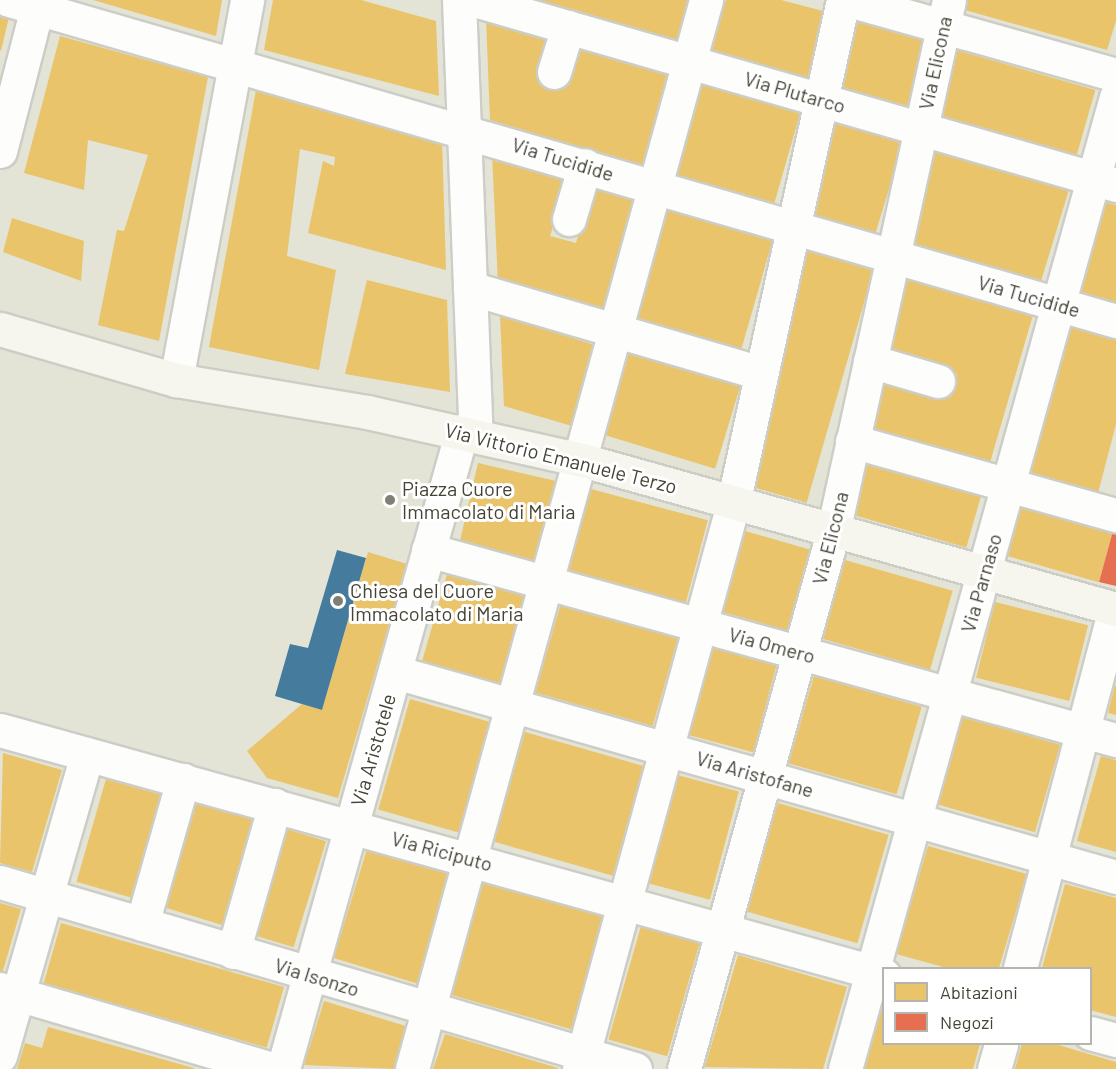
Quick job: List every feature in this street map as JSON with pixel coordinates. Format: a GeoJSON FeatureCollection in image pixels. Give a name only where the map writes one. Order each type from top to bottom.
{"type":"FeatureCollection","features":[{"type":"Feature","properties":{"kind":"street"},"geometry":{"type":"LineString","coordinates":[[176,380],[247,0]]}},
{"type":"Feature","properties":{"kind":"street","name":"Via Aristotele"},"geometry":{"type":"LineString","coordinates":[[283,1069],[428,550],[469,433],[470,288],[459,0]]}},
{"type":"Feature","properties":{"kind":"street","name":"Via Plutarco"},"geometry":{"type":"LineString","coordinates":[[474,0],[1105,181]]}},
{"type":"Feature","properties":{"kind":"street"},"geometry":{"type":"LineString","coordinates":[[412,1069],[582,460],[706,0]]}},
{"type":"Feature","properties":{"kind":"street"},"geometry":{"type":"LineString","coordinates":[[581,1061],[733,504],[843,0]]}},
{"type":"Feature","properties":{"kind":"street"},"geometry":{"type":"LineString","coordinates":[[849,0],[946,13],[1116,75]]}},
{"type":"Feature","properties":{"kind":"street"},"geometry":{"type":"LineString","coordinates":[[0,151],[28,3]]}},
{"type":"Feature","properties":{"kind":"street","name":"Via Tucidide"},"geometry":{"type":"LineString","coordinates":[[28,3],[464,128],[1116,321]]}},
{"type":"Feature","properties":{"kind":"street","name":"Via Elicona"},"geometry":{"type":"LineString","coordinates":[[684,1069],[833,532],[946,13]]}},
{"type":"Feature","properties":{"kind":"street"},"geometry":{"type":"LineString","coordinates":[[554,72],[568,27]]}},
{"type":"Feature","properties":{"kind":"street","name":"Via Parnaso"},"geometry":{"type":"LineString","coordinates":[[845,1069],[878,973],[915,819],[1058,304],[1105,181],[1116,97]]}},
{"type":"Feature","properties":{"kind":"street"},"geometry":{"type":"LineString","coordinates":[[569,219],[585,165]]}},
{"type":"Feature","properties":{"kind":"street"},"geometry":{"type":"LineString","coordinates":[[470,288],[760,373]]}},
{"type":"Feature","properties":{"kind":"street","name":"Via Vittorio Emanuele Terzo"},"geometry":{"type":"LineString","coordinates":[[0,329],[176,380],[469,433],[582,460],[983,575],[1116,609]]}},
{"type":"Feature","properties":{"kind":"street"},"geometry":{"type":"LineString","coordinates":[[870,361],[938,381]]}},
{"type":"Feature","properties":{"kind":"street"},"geometry":{"type":"LineString","coordinates":[[852,441],[1008,486],[1114,505]]}},
{"type":"Feature","properties":{"kind":"street","name":"Via Omero"},"geometry":{"type":"LineString","coordinates":[[428,550],[1116,740]]}},
{"type":"Feature","properties":{"kind":"street"},"geometry":{"type":"LineString","coordinates":[[1021,967],[1116,609]]}},
{"type":"Feature","properties":{"kind":"street","name":"Via Aristofane"},"geometry":{"type":"LineString","coordinates":[[394,672],[1116,877]]}},
{"type":"Feature","properties":{"kind":"street","name":"Via Riciputo"},"geometry":{"type":"LineString","coordinates":[[0,730],[625,901],[878,973]]}},
{"type":"Feature","properties":{"kind":"street"},"geometry":{"type":"LineString","coordinates":[[0,1056],[9,992],[46,896],[87,754]]}},
{"type":"Feature","properties":{"kind":"street"},"geometry":{"type":"LineString","coordinates":[[142,924],[183,780]]}},
{"type":"Feature","properties":{"kind":"street"},"geometry":{"type":"LineString","coordinates":[[233,952],[275,805]]}},
{"type":"Feature","properties":{"kind":"street","name":"Via Isonzo"},"geometry":{"type":"LineString","coordinates":[[0,882],[429,1010],[581,1061],[635,1069]]}},
{"type":"Feature","properties":{"kind":"street"},"geometry":{"type":"LineString","coordinates":[[9,992],[271,1069]]}},
{"type":"Feature","properties":{"kind":"street"},"geometry":{"type":"LineString","coordinates":[[1092,1034],[1116,1040]]}},
{"type":"Feature","properties":{"kind":"street"},"geometry":{"type":"LineString","coordinates":[[994,1069],[1001,1045]]}},
{"type":"Feature","properties":{"kind":"shaded area"},"geometry":{"type":"Polygon","coordinates":[[[0,0],[1116,0],[1116,1069],[0,1069],[0,0]]]}},
{"type":"Feature","properties":{"kind":"building: Abitazioni"},"geometry":{"type":"Polygon","coordinates":[[[93,0],[222,0],[216,36],[93,0]]]}},
{"type":"Feature","properties":{"kind":"building: Abitazioni"},"geometry":{"type":"Polygon","coordinates":[[[273,0],[361,0],[436,21],[439,96],[264,50],[273,0]]]}},
{"type":"Feature","properties":{"kind":"building: Abitazioni"},"geometry":{"type":"Polygon","coordinates":[[[532,0],[688,0],[676,42],[532,0]]]}},
{"type":"Feature","properties":{"kind":"building: Abitazioni"},"geometry":{"type":"Polygon","coordinates":[[[726,0],[781,0],[823,11],[808,79],[711,53],[726,0]]]}},
{"type":"Feature","properties":{"kind":"building: Abitazioni"},"geometry":{"type":"Polygon","coordinates":[[[967,0],[1116,0],[1116,21],[1107,50],[965,10],[967,0]]]}},
{"type":"Feature","properties":{"kind":"building: Abitazioni"},"geometry":{"type":"Polygon","coordinates":[[[0,15],[9,17],[1,51],[0,50],[0,15]]]}},
{"type":"Feature","properties":{"kind":"building: Abitazioni"},"geometry":{"type":"Polygon","coordinates":[[[486,18],[553,38],[539,81],[558,88],[572,44],[670,72],[642,166],[490,120],[486,18]]]}},
{"type":"Feature","properties":{"kind":"building: Abitazioni"},"geometry":{"type":"Polygon","coordinates":[[[855,20],[928,41],[909,108],[836,87],[855,20]]]}},
{"type":"Feature","properties":{"kind":"building: Abitazioni"},"geometry":{"type":"Polygon","coordinates":[[[60,36],[208,77],[159,341],[98,325],[117,230],[124,231],[148,155],[88,140],[84,190],[24,173],[60,36]]]}},
{"type":"Feature","properties":{"kind":"building: Abitazioni"},"geometry":{"type":"Polygon","coordinates":[[[956,50],[1095,90],[1076,156],[937,116],[956,50]]]}},
{"type":"Feature","properties":{"kind":"building: Abitazioni"},"geometry":{"type":"Polygon","coordinates":[[[703,82],[801,110],[774,204],[676,176],[703,82]]]}},
{"type":"Feature","properties":{"kind":"building: Abitazioni"},"geometry":{"type":"Polygon","coordinates":[[[256,90],[442,139],[446,270],[308,233],[323,161],[334,166],[335,157],[300,149],[287,256],[336,270],[319,370],[209,347],[256,90]]]}},
{"type":"Feature","properties":{"kind":"building: Abitazioni"},"geometry":{"type":"Polygon","coordinates":[[[833,119],[904,141],[875,235],[804,214],[833,119]]]}},
{"type":"Feature","properties":{"kind":"building: Abitazioni"},"geometry":{"type":"Polygon","coordinates":[[[935,149],[1069,190],[1040,284],[906,243],[935,149]]]}},
{"type":"Feature","properties":{"kind":"building: Abitazioni"},"geometry":{"type":"Polygon","coordinates":[[[492,153],[569,176],[550,236],[576,243],[593,184],[635,197],[602,315],[498,285],[492,153]]]}},
{"type":"Feature","properties":{"kind":"building: Abitazioni"},"geometry":{"type":"Polygon","coordinates":[[[1105,202],[1116,205],[1116,306],[1080,295],[1105,202]]]}},
{"type":"Feature","properties":{"kind":"building: Abitazioni"},"geometry":{"type":"Polygon","coordinates":[[[669,206],[774,236],[740,352],[636,322],[669,206]]]}},
{"type":"Feature","properties":{"kind":"building: Abitazioni"},"geometry":{"type":"Polygon","coordinates":[[[12,218],[84,241],[81,281],[3,252],[12,218]]]}},
{"type":"Feature","properties":{"kind":"building: Abitazioni"},"geometry":{"type":"Polygon","coordinates":[[[804,247],[874,267],[807,503],[736,483],[804,247]]]}},
{"type":"Feature","properties":{"kind":"building: Abitazioni"},"geometry":{"type":"Polygon","coordinates":[[[905,276],[1033,315],[989,466],[870,431],[882,378],[950,397],[957,374],[889,350],[905,276]]]}},
{"type":"Feature","properties":{"kind":"building: Abitazioni"},"geometry":{"type":"Polygon","coordinates":[[[367,280],[447,300],[450,392],[345,374],[367,280]]]}},
{"type":"Feature","properties":{"kind":"building: Abitazioni"},"geometry":{"type":"Polygon","coordinates":[[[500,315],[594,345],[572,426],[504,406],[500,315]]]}},
{"type":"Feature","properties":{"kind":"building: Abitazioni"},"geometry":{"type":"Polygon","coordinates":[[[1071,327],[1116,339],[1116,424],[1097,497],[1028,478],[1071,327]]]}},
{"type":"Feature","properties":{"kind":"building: Abitazioni"},"geometry":{"type":"Polygon","coordinates":[[[628,350],[741,384],[715,469],[602,434],[628,350]]]}},
{"type":"Feature","properties":{"kind":"building: Abitazioni"},"geometry":{"type":"Polygon","coordinates":[[[865,458],[982,492],[966,547],[849,514],[865,458]]]}},
{"type":"Feature","properties":{"kind":"building: Abitazioni"},"geometry":{"type":"Polygon","coordinates":[[[478,463],[557,481],[538,562],[459,544],[478,463]]]}},
{"type":"Feature","properties":{"kind":"building: Abitazioni"},"geometry":{"type":"Polygon","coordinates":[[[591,489],[708,520],[685,604],[568,573],[591,489]]]}},
{"type":"Feature","properties":{"kind":"building: Abitazioni"},"geometry":{"type":"Polygon","coordinates":[[[1022,505],[1113,531],[1099,582],[1007,556],[1022,505]]]}},
{"type":"Feature","properties":{"kind":"building: Abitazioni"},"geometry":{"type":"Polygon","coordinates":[[[745,531],[810,550],[787,630],[722,612],[745,531]]]}},
{"type":"Feature","properties":{"kind":"building: Abitazioni"},"geometry":{"type":"Polygon","coordinates":[[[368,552],[407,564],[338,798],[267,778],[247,751],[302,704],[322,710],[368,552]]]}},
{"type":"Feature","properties":{"kind":"building: Abitazioni"},"geometry":{"type":"Polygon","coordinates":[[[845,560],[953,591],[930,670],[822,639],[845,560]]]}},
{"type":"Feature","properties":{"kind":"building: Abitazioni"},"geometry":{"type":"Polygon","coordinates":[[[448,571],[526,593],[500,684],[422,661],[448,571]]]}},
{"type":"Feature","properties":{"kind":"building: Abitazioni"},"geometry":{"type":"Polygon","coordinates":[[[995,602],[1088,625],[1069,701],[976,678],[995,602]]]}},
{"type":"Feature","properties":{"kind":"building: Abitazioni"},"geometry":{"type":"Polygon","coordinates":[[[561,603],[678,637],[653,726],[535,692],[561,603]]]}},
{"type":"Feature","properties":{"kind":"building: Abitazioni"},"geometry":{"type":"Polygon","coordinates":[[[712,647],[777,664],[753,752],[688,735],[712,647]]]}},
{"type":"Feature","properties":{"kind":"building: Abitazioni"},"geometry":{"type":"Polygon","coordinates":[[[814,676],[922,707],[897,794],[789,763],[814,676]]]}},
{"type":"Feature","properties":{"kind":"building: Abitazioni"},"geometry":{"type":"Polygon","coordinates":[[[1116,686],[1116,715],[1108,713],[1116,686]]]}},
{"type":"Feature","properties":{"kind":"building: Abitazioni"},"geometry":{"type":"Polygon","coordinates":[[[410,699],[492,722],[460,833],[378,810],[410,699]]]}},
{"type":"Feature","properties":{"kind":"building: Abitazioni"},"geometry":{"type":"Polygon","coordinates":[[[963,717],[1060,745],[1035,832],[938,804],[963,717]]]}},
{"type":"Feature","properties":{"kind":"building: Abitazioni"},"geometry":{"type":"Polygon","coordinates":[[[525,732],[644,766],[613,876],[494,842],[525,732]]]}},
{"type":"Feature","properties":{"kind":"building: Abitazioni"},"geometry":{"type":"Polygon","coordinates":[[[3,753],[62,770],[32,872],[0,863],[3,753]]]}},
{"type":"Feature","properties":{"kind":"building: Abitazioni"},"geometry":{"type":"Polygon","coordinates":[[[1101,756],[1116,760],[1116,852],[1077,841],[1101,756]]]}},
{"type":"Feature","properties":{"kind":"building: Abitazioni"},"geometry":{"type":"Polygon","coordinates":[[[677,775],[739,792],[710,900],[648,883],[677,775]]]}},
{"type":"Feature","properties":{"kind":"building: Abitazioni"},"geometry":{"type":"Polygon","coordinates":[[[106,779],[166,796],[136,899],[77,882],[106,779]]]}},
{"type":"Feature","properties":{"kind":"building: Abitazioni"},"geometry":{"type":"Polygon","coordinates":[[[193,801],[255,820],[223,925],[161,906],[193,801]]]}},
{"type":"Feature","properties":{"kind":"building: Abitazioni"},"geometry":{"type":"Polygon","coordinates":[[[778,803],[889,835],[857,943],[747,912],[778,803]]]}},
{"type":"Feature","properties":{"kind":"building: Abitazioni"},"geometry":{"type":"Polygon","coordinates":[[[283,828],[326,841],[294,947],[251,934],[283,828]]]}},
{"type":"Feature","properties":{"kind":"building: Abitazioni"},"geometry":{"type":"Polygon","coordinates":[[[928,846],[1027,874],[999,967],[943,967],[896,954],[928,846]]]}},
{"type":"Feature","properties":{"kind":"building: Abitazioni"},"geometry":{"type":"Polygon","coordinates":[[[367,849],[451,875],[418,984],[334,958],[367,849]]]}},
{"type":"Feature","properties":{"kind":"building: Abitazioni"},"geometry":{"type":"Polygon","coordinates":[[[482,882],[605,917],[573,1030],[450,994],[482,882]]]}},
{"type":"Feature","properties":{"kind":"building: Abitazioni"},"geometry":{"type":"Polygon","coordinates":[[[1065,884],[1116,898],[1116,1017],[1092,1011],[1092,967],[1042,967],[1065,884]]]}},
{"type":"Feature","properties":{"kind":"building: Abitazioni"},"geometry":{"type":"Polygon","coordinates":[[[0,903],[21,909],[2,974],[0,973],[0,903]]]}},
{"type":"Feature","properties":{"kind":"building: Abitazioni"},"geometry":{"type":"Polygon","coordinates":[[[61,923],[284,987],[267,1048],[44,984],[61,923]]]}},
{"type":"Feature","properties":{"kind":"building: Abitazioni"},"geometry":{"type":"Polygon","coordinates":[[[641,926],[700,943],[667,1056],[608,1039],[641,926]]]}},
{"type":"Feature","properties":{"kind":"building: Abitazioni"},"geometry":{"type":"Polygon","coordinates":[[[738,955],[847,987],[823,1069],[705,1067],[738,955]]]}},
{"type":"Feature","properties":{"kind":"building: Abitazioni"},"geometry":{"type":"Polygon","coordinates":[[[324,1001],[409,1027],[396,1069],[304,1065],[324,1001]]]}},
{"type":"Feature","properties":{"kind":"building: Abitazioni"},"geometry":{"type":"Polygon","coordinates":[[[882,1006],[882,1045],[980,1045],[973,1069],[864,1069],[882,1006]]]}},
{"type":"Feature","properties":{"kind":"building: Abitazioni"},"geometry":{"type":"Polygon","coordinates":[[[48,1027],[194,1069],[17,1069],[25,1043],[42,1048],[48,1027]]]}},
{"type":"Feature","properties":{"kind":"building: Abitazioni"},"geometry":{"type":"Polygon","coordinates":[[[445,1034],[558,1068],[558,1069],[433,1069],[445,1034]]]}},
{"type":"Feature","properties":{"kind":"building: Abitazioni"},"geometry":{"type":"Polygon","coordinates":[[[1022,1045],[1058,1045],[1116,1062],[1116,1069],[1015,1069],[1022,1045]]]}},
{"type":"Feature","properties":{"kind":"building: Negozi"},"geometry":{"type":"Polygon","coordinates":[[[1113,531],[1116,532],[1116,586],[1099,582],[1113,531]]]}},
{"type":"Feature","properties":{"kind":"building: Pubblico","name":"Chiesa del Cuore Immacolato di Maria"},"geometry":{"type":"Polygon","coordinates":[[[337,550],[366,558],[322,710],[275,696],[290,644],[308,648],[337,550]]]}},
{"type":"Feature","properties":{"kind":"place","name":"Piazza Cuore Immacolato di Maria"},"geometry":{"type":"Point","coordinates":[390,500]}},
{"type":"Feature","properties":{"kind":"place","name":"Chiesa del Cuore Immacolato di Maria"},"geometry":{"type":"Point","coordinates":[338,601]}}]}
